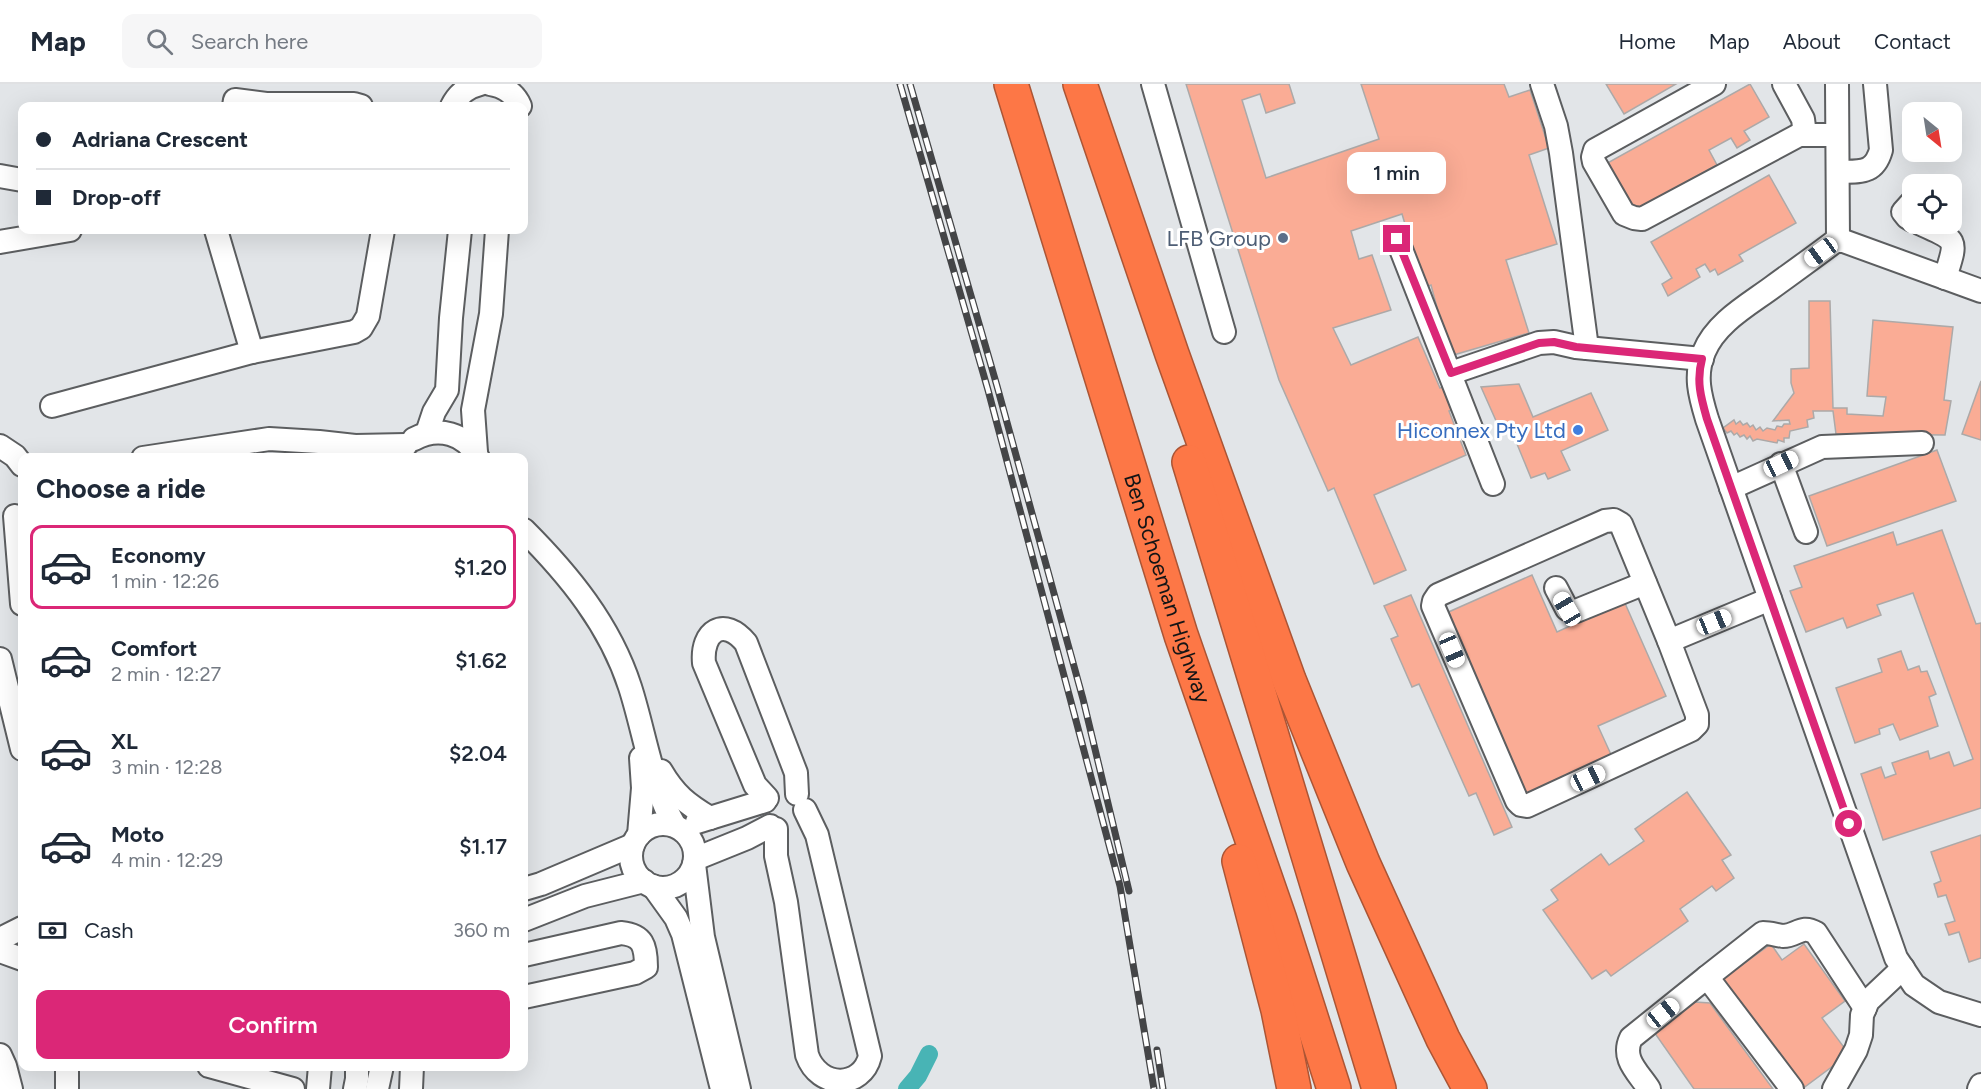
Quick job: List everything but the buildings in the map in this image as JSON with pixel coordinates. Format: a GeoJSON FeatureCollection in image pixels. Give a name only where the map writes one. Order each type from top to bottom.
{"type":"FeatureCollection","features":[{"type":"Feature","properties":{"kind":"highway","name":"Ben Schoeman Highway"},"geometry":{"type":"LineString","coordinates":[[1011,84],[1181,635],[1280,920],[1334,1089]]}},
{"type":"Feature","properties":{"kind":"highway"},"geometry":{"type":"LineString","coordinates":[[1075,84],[1348,993],[1379,1089]]}},
{"type":"Feature","properties":{"kind":"highway"},"geometry":{"type":"LineString","coordinates":[[1080,84],[1172,354],[1289,680],[1363,863],[1443,1039],[1470,1089]]}},
{"type":"Feature","properties":{"kind":"highway"},"geometry":{"type":"LineString","coordinates":[[1181,635],[1278,1010],[1294,1089]]}},
{"type":"Feature","properties":{"kind":"highway"},"geometry":{"type":"LineString","coordinates":[[1280,920],[1318,1089]]}},
{"type":"Feature","properties":{"kind":"street"},"geometry":{"type":"LineString","coordinates":[[453,98],[471,86],[480,84]]}},
{"type":"Feature","properties":{"kind":"street"},"geometry":{"type":"LineString","coordinates":[[1153,84],[1224,332]]}},
{"type":"Feature","properties":{"kind":"street"},"geometry":{"type":"LineString","coordinates":[[1542,84],[1556,126],[1561,153],[1587,348]]}},
{"type":"Feature","properties":{"kind":"street"},"geometry":{"type":"LineString","coordinates":[[1714,84],[1595,150],[1594,162],[1624,214],[1642,219],[1799,135],[1837,135]]}},
{"type":"Feature","properties":{"kind":"street"},"geometry":{"type":"LineString","coordinates":[[1784,84],[1803,119],[1805,135]]}},
{"type":"Feature","properties":{"kind":"street"},"geometry":{"type":"LineString","coordinates":[[1837,84],[1838,239]]}},
{"type":"Feature","properties":{"kind":"street"},"geometry":{"type":"LineString","coordinates":[[1838,172],[1867,170],[1874,166],[1879,158],[1881,150],[1875,84]]}},
{"type":"Feature","properties":{"kind":"street"},"geometry":{"type":"LineString","coordinates":[[235,97],[257,102]]}},
{"type":"Feature","properties":{"kind":"street"},"geometry":{"type":"LineString","coordinates":[[0,176],[18,179]]}},
{"type":"Feature","properties":{"kind":"street"},"geometry":{"type":"LineString","coordinates":[[0,242],[47,234]]}},
{"type":"Feature","properties":{"kind":"street"},"geometry":{"type":"LineString","coordinates":[[217,234],[252,352]]}},
{"type":"Feature","properties":{"kind":"street"},"geometry":{"type":"LineString","coordinates":[[52,406],[252,352],[354,332],[361,328],[368,316],[381,234]]}},
{"type":"Feature","properties":{"kind":"street"},"geometry":{"type":"LineString","coordinates":[[428,433],[434,412],[447,390],[460,234]]}},
{"type":"Feature","properties":{"kind":"street"},"geometry":{"type":"LineString","coordinates":[[477,453],[473,410],[491,314],[497,234]]}},
{"type":"Feature","properties":{"kind":"street"},"geometry":{"type":"LineString","coordinates":[[1945,234],[1954,247],[1946,278]]}},
{"type":"Feature","properties":{"kind":"street"},"geometry":{"type":"LineString","coordinates":[[1397,239],[1493,484]]}},
{"type":"Feature","properties":{"kind":"street"},"geometry":{"type":"LineString","coordinates":[[1838,239],[1981,291]]}},
{"type":"Feature","properties":{"kind":"street"},"geometry":{"type":"LineString","coordinates":[[1838,239],[1734,315],[1715,333],[1704,351],[1698,371],[1699,392],[1896,958],[1914,985],[1939,1002],[1981,1015]]}},
{"type":"Feature","properties":{"kind":"street"},"geometry":{"type":"LineString","coordinates":[[457,260],[494,264]]}},
{"type":"Feature","properties":{"kind":"street"},"geometry":{"type":"LineString","coordinates":[[1451,373],[1539,343],[1554,342],[1587,348],[1702,359]]}},
{"type":"Feature","properties":{"kind":"street"},"geometry":{"type":"LineString","coordinates":[[176,453],[269,439],[319,442],[361,452],[402,451],[416,438],[428,433],[441,432],[466,441],[476,453]]}},
{"type":"Feature","properties":{"kind":"street"},"geometry":{"type":"LineString","coordinates":[[1731,488],[1822,447],[1922,443]]}},
{"type":"Feature","properties":{"kind":"street"},"geometry":{"type":"LineString","coordinates":[[1781,464],[1806,532]]}},
{"type":"Feature","properties":{"kind":"street"},"geometry":{"type":"LineString","coordinates":[[13,516],[18,565]]}},
{"type":"Feature","properties":{"kind":"street"},"geometry":{"type":"LineString","coordinates":[[1614,520],[1621,524],[1670,641],[1697,715],[1697,724],[1691,730],[1527,806],[1517,801],[1433,606],[1438,595],[1605,521],[1614,520]]}},
{"type":"Feature","properties":{"kind":"street"},"geometry":{"type":"LineString","coordinates":[[528,534],[565,574],[602,625],[630,686],[639,724],[667,813],[676,826],[686,833],[695,849],[703,937],[739,1089]]}},
{"type":"Feature","properties":{"kind":"street"},"geometry":{"type":"LineString","coordinates":[[1556,588],[1567,609],[1576,611],[1645,583]]}},
{"type":"Feature","properties":{"kind":"street"},"geometry":{"type":"LineString","coordinates":[[1670,641],[1770,599]]}},
{"type":"Feature","properties":{"kind":"street"},"geometry":{"type":"LineString","coordinates":[[528,888],[636,840],[655,825],[676,826],[710,818],[766,800],[778,790],[784,789],[801,802],[817,835],[870,1056],[868,1068],[861,1076],[850,1082],[826,1081],[817,1075],[807,1055],[786,902],[776,856],[773,828],[764,814],[766,800],[755,785],[704,663],[702,650],[705,639],[714,632],[726,628],[738,633],[746,643],[796,772],[801,802],[801,822],[790,830],[773,828],[695,862],[690,874],[674,886],[663,888],[649,884],[585,896],[528,918]]}},
{"type":"Feature","properties":{"kind":"street"},"geometry":{"type":"LineString","coordinates":[[0,659],[18,733]]}},
{"type":"Feature","properties":{"kind":"street"},"geometry":{"type":"LineString","coordinates":[[639,724],[643,788],[636,840],[631,855],[633,865],[637,874],[649,884],[676,918],[683,934],[722,1089]]}},
{"type":"Feature","properties":{"kind":"street"},"geometry":{"type":"LineString","coordinates":[[648,749],[672,789],[684,801],[710,818]]}},
{"type":"Feature","properties":{"kind":"street"},"geometry":{"type":"LineString","coordinates":[[1649,1089],[1626,1055],[1631,1038],[1763,933],[1785,936],[1804,928],[1816,933],[1865,1008]]}},
{"type":"Feature","properties":{"kind":"street"},"geometry":{"type":"LineString","coordinates":[[0,939],[18,930]]}},
{"type":"Feature","properties":{"kind":"street"},"geometry":{"type":"LineString","coordinates":[[528,954],[621,933],[633,934],[646,951],[646,967],[635,973],[528,996]]}},
{"type":"Feature","properties":{"kind":"street"},"geometry":{"type":"LineString","coordinates":[[0,951],[18,958]]}},
{"type":"Feature","properties":{"kind":"street"},"geometry":{"type":"LineString","coordinates":[[1834,1089],[1856,1050],[1861,1035],[1862,1015],[1868,1000],[1903,968]]}},
{"type":"Feature","properties":{"kind":"street"},"geometry":{"type":"LineString","coordinates":[[1707,977],[1792,1089]]}},
{"type":"Feature","properties":{"kind":"street"},"geometry":{"type":"LineString","coordinates":[[0,1055],[11,1089]]}},
{"type":"Feature","properties":{"kind":"street"},"geometry":{"type":"LineString","coordinates":[[67,1071],[67,1089]]}},
{"type":"Feature","properties":{"kind":"street"},"geometry":{"type":"LineString","coordinates":[[220,1071],[247,1083],[293,1089]]}},
{"type":"Feature","properties":{"kind":"street"},"geometry":{"type":"LineString","coordinates":[[318,1089],[320,1071]]}},
{"type":"Feature","properties":{"kind":"street"},"geometry":{"type":"LineString","coordinates":[[355,1089],[357,1071]]}},
{"type":"Feature","properties":{"kind":"street"},"geometry":{"type":"LineString","coordinates":[[377,1089],[381,1071]]}},
{"type":"Feature","properties":{"kind":"street"},"geometry":{"type":"LineString","coordinates":[[411,1089],[412,1071]]}},
{"type":"Feature","properties":{"kind":"street"},"geometry":{"type":"LineString","coordinates":[[1979,1089],[1981,1085]]}},
{"type":"Feature","properties":{"kind":"waterway"},"geometry":{"type":"LineString","coordinates":[[907,1089],[918,1076],[929,1054]]}},
{"type":"Feature","properties":{"kind":"railway"},"geometry":{"type":"LineString","coordinates":[[900,84],[988,390],[1120,886],[1154,1089]]}},
{"type":"Feature","properties":{"kind":"railway"},"geometry":{"type":"LineString","coordinates":[[910,84],[997,386],[1083,699],[1129,891]]}},
{"type":"Feature","properties":{"kind":"railway"},"geometry":{"type":"LineString","coordinates":[[1157,1050],[1163,1089]]}},
{"type":"Feature","properties":{"kind":"place","name":"LFB Group"},"geometry":{"type":"Point","coordinates":[1283,238]}},
{"type":"Feature","properties":{"kind":"place","name":"Hiconnex Pty Ltd"},"geometry":{"type":"Point","coordinates":[1578,430]}},
{"type":"Feature","properties":{"kind":"route"},"geometry":{"type":"LineString","coordinates":[[1397,239],[1451,373],[1539,343],[1554,342],[1576,347],[1702,359],[1698,371],[1699,392],[1707,419],[1849,824]]}}]}
